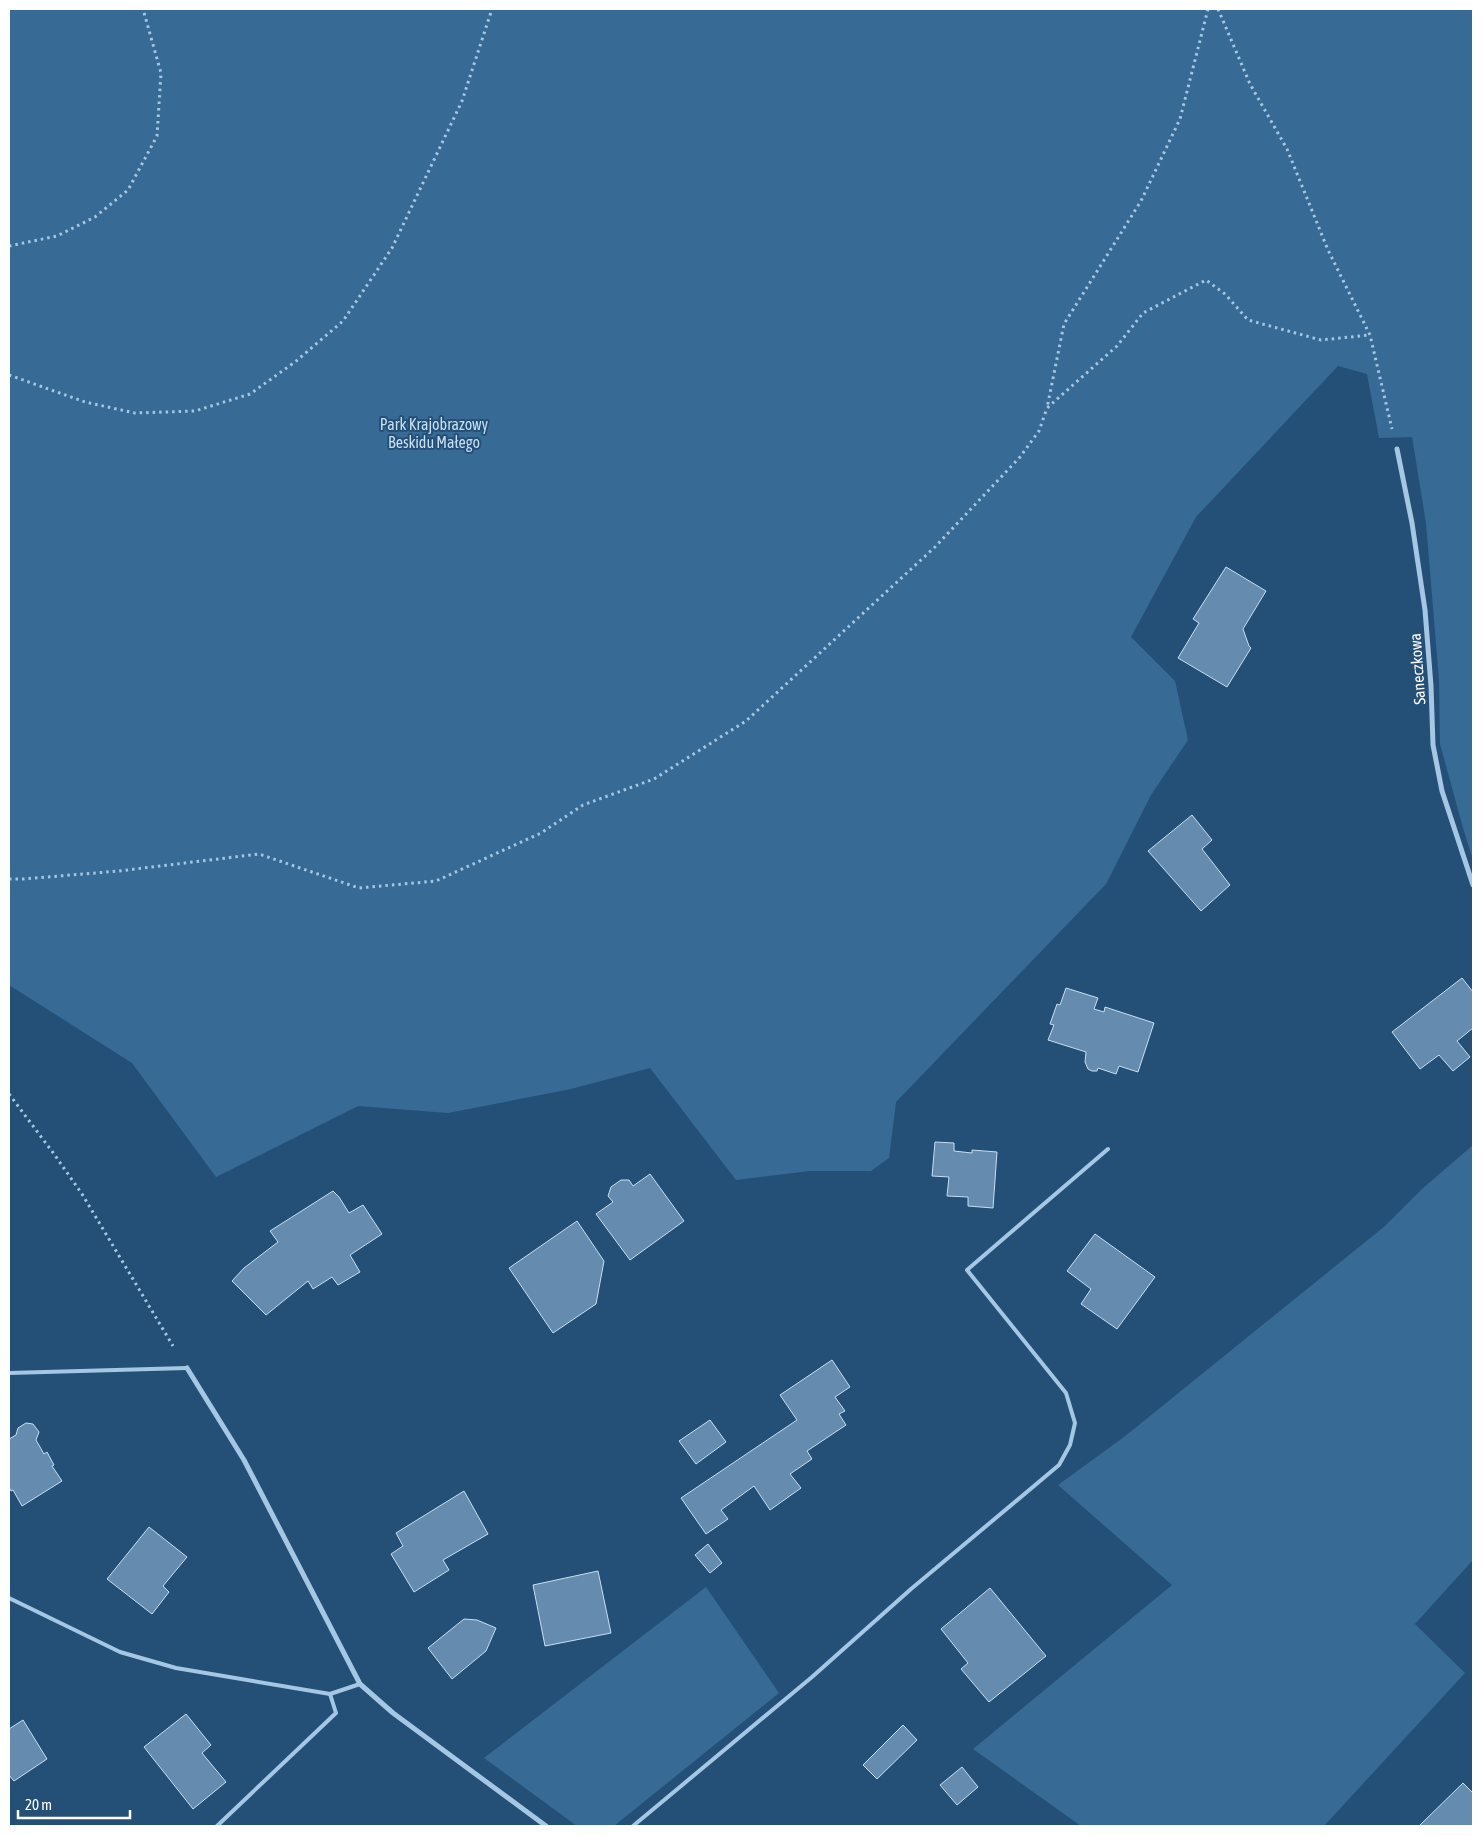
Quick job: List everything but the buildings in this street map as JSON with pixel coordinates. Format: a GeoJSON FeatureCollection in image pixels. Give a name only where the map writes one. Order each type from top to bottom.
{"type":"FeatureCollection","features":[{"type":"Feature","properties":{"kind":"street","name":"Saneczkowa"},"geometry":{"type":"LineString","coordinates":[[1397,449],[1412,523],[1425,610],[1433,745],[1442,792],[1473,885]]}},
{"type":"Feature","properties":{"kind":"street"},"geometry":{"type":"LineString","coordinates":[[187,1368],[244,1460],[360,1684],[393,1713],[546,1826]]}},
{"type":"Feature","properties":{"kind":"lane"},"geometry":{"type":"LineString","coordinates":[[633,1826],[812,1677],[910,1589],[1059,1465],[1070,1445],[1075,1423],[1066,1393],[967,1270],[1108,1149]]}},
{"type":"Feature","properties":{"kind":"lane"},"geometry":{"type":"LineString","coordinates":[[9,1373],[187,1368]]}},
{"type":"Feature","properties":{"kind":"lane"},"geometry":{"type":"LineString","coordinates":[[9,1598],[120,1652],[176,1668],[330,1694],[360,1684]]}},
{"type":"Feature","properties":{"kind":"lane"},"geometry":{"type":"LineString","coordinates":[[217,1826],[336,1713],[330,1694]]}},
{"type":"Feature","properties":{"kind":"path"},"geometry":{"type":"LineString","coordinates":[[9,246],[57,236],[95,217],[128,190],[157,136],[161,73],[143,9]]}},
{"type":"Feature","properties":{"kind":"path"},"geometry":{"type":"LineString","coordinates":[[9,375],[85,402],[135,413],[195,411],[250,394],[294,362],[343,321],[392,248],[462,102],[492,9]]}},
{"type":"Feature","properties":{"kind":"path"},"geometry":{"type":"LineString","coordinates":[[9,879],[119,871],[259,854],[359,888],[436,881],[541,833],[583,805],[654,779],[746,721],[935,547],[1020,457],[1039,431],[1047,408],[1064,324],[1141,201],[1180,118],[1208,9]]}},
{"type":"Feature","properties":{"kind":"path"},"geometry":{"type":"LineString","coordinates":[[1218,9],[1250,84],[1287,149],[1328,250],[1370,335],[1397,449]]}},
{"type":"Feature","properties":{"kind":"path"},"geometry":{"type":"LineString","coordinates":[[1047,408],[1117,346],[1143,313],[1206,280],[1225,294],[1248,320],[1321,340],[1370,335]]}},
{"type":"Feature","properties":{"kind":"path"},"geometry":{"type":"LineString","coordinates":[[9,1094],[82,1194],[187,1368]]}},
{"type":"Feature","properties":{"kind":"green space","name":"Park Krajobrazowy Beskidu Małego"},"geometry":{"type":"Polygon","coordinates":[[[9,9],[1473,9],[1473,860],[1440,744],[1439,680],[1426,523],[1412,437],[1379,438],[1367,374],[1338,366],[1196,517],[1131,637],[1175,681],[1188,740],[1151,795],[1106,884],[896,1102],[889,1158],[871,1171],[810,1171],[736,1180],[650,1068],[571,1089],[448,1113],[358,1106],[216,1177],[132,1063],[9,985],[9,9]]]}},
{"type":"Feature","properties":{"kind":"green space"},"geometry":{"type":"Polygon","coordinates":[[[1473,1145],[1473,1560],[1415,1624],[1465,1673],[1324,1826],[1081,1826],[973,1749],[1172,1585],[1058,1485],[1124,1437],[1385,1226],[1422,1189],[1473,1145]]]}},
{"type":"Feature","properties":{"kind":"green space"},"geometry":{"type":"Polygon","coordinates":[[[706,1587],[779,1693],[614,1826],[577,1826],[484,1758],[706,1587]]]}}]}
